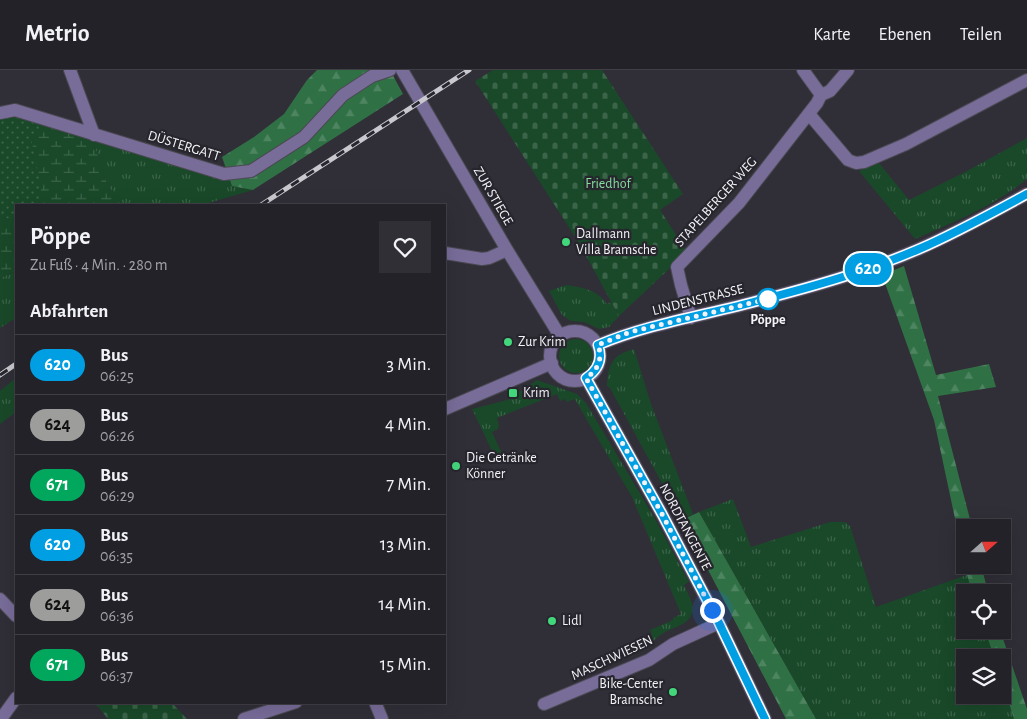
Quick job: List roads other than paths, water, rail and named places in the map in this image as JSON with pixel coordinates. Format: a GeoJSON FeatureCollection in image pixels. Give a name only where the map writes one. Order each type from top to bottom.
{"type":"FeatureCollection","features":[{"type":"Feature","properties":{"kind":"street"},"geometry":{"type":"LineString","coordinates":[[70,70],[94,135]]}},
{"type":"Feature","properties":{"kind":"street","name":"DÜSTERGATT"},"geometry":{"type":"LineString","coordinates":[[0,113],[15,110],[224,174],[251,171],[304,137],[343,95],[372,76],[390,70]]}},
{"type":"Feature","properties":{"kind":"street","name":"ZUR STIEGE"},"geometry":{"type":"LineString","coordinates":[[402,70],[507,250],[560,336]]}},
{"type":"Feature","properties":{"kind":"street"},"geometry":{"type":"LineString","coordinates":[[803,70],[821,95]]}},
{"type":"Feature","properties":{"kind":"street"},"geometry":{"type":"LineString","coordinates":[[848,70],[830,91],[821,95],[818,103],[809,114],[848,160],[856,163],[864,162],[906,144],[1027,80]]}},
{"type":"Feature","properties":{"kind":"street","name":"STAPELBERGER WEG"},"geometry":{"type":"LineString","coordinates":[[691,318],[678,267],[739,203],[809,114]]}},
{"type":"Feature","properties":{"kind":"street","name":"LINDENSTRASSE"},"geometry":{"type":"LineString","coordinates":[[598,345],[630,332],[691,318],[852,275],[888,262],[963,228],[1027,194]]}},
{"type":"Feature","properties":{"kind":"street"},"geometry":{"type":"LineString","coordinates":[[446,254],[482,259],[507,250]]}},
{"type":"Feature","properties":{"kind":"street"},"geometry":{"type":"LineString","coordinates":[[574,331],[582,332],[589,335],[598,345],[599,362],[592,374],[586,378],[572,380],[565,378],[554,369],[552,348],[560,336],[574,331]]}},
{"type":"Feature","properties":{"kind":"street"},"geometry":{"type":"LineString","coordinates":[[446,408],[552,363]]}},
{"type":"Feature","properties":{"kind":"street","name":"NORDTANGENTE"},"geometry":{"type":"LineString","coordinates":[[586,378],[662,514],[719,623],[765,719]]}},
{"type":"Feature","properties":{"kind":"street"},"geometry":{"type":"LineString","coordinates":[[0,599],[15,615]]}},
{"type":"Feature","properties":{"kind":"street","name":"MASCHWIESEN"},"geometry":{"type":"LineString","coordinates":[[544,704],[649,660],[673,644],[719,623]]}},
{"type":"Feature","properties":{"kind":"street"},"geometry":{"type":"LineString","coordinates":[[1,719],[15,699]]}},
{"type":"Feature","properties":{"kind":"street"},"geometry":{"type":"LineString","coordinates":[[244,719],[290,704]]}},
{"type":"Feature","properties":{"kind":"street"},"geometry":{"type":"LineString","coordinates":[[376,704],[382,719]]}},
{"type":"Feature","properties":{"kind":"railway"},"geometry":{"type":"LineString","coordinates":[[263,204],[469,70]]}},
{"type":"Feature","properties":{"kind":"railway"},"geometry":{"type":"LineString","coordinates":[[0,375],[15,365]]}},
{"type":"Feature","properties":{"kind":"place","name":"Dallmann Villa Bramsche"},"geometry":{"type":"Point","coordinates":[566,242]}},
{"type":"Feature","properties":{"kind":"place","name":"Pöppe"},"geometry":{"type":"Point","coordinates":[768,299]}},
{"type":"Feature","properties":{"kind":"place","name":"Zur Krim"},"geometry":{"type":"Point","coordinates":[508,342]}},
{"type":"Feature","properties":{"kind":"place","name":"Krim"},"geometry":{"type":"Point","coordinates":[513,393]}},
{"type":"Feature","properties":{"kind":"place","name":"Die Getränke Könner"},"geometry":{"type":"Point","coordinates":[456,466]}},
{"type":"Feature","properties":{"kind":"place","name":"Lidl"},"geometry":{"type":"Point","coordinates":[552,621]}},
{"type":"Feature","properties":{"kind":"place","name":"Bike-Center Bramsche"},"geometry":{"type":"Point","coordinates":[673,692]}},
{"type":"Feature","properties":{"kind":"park label","name":"Friedhof"},"geometry":{"type":"Point","coordinates":[608,184]}}]}
